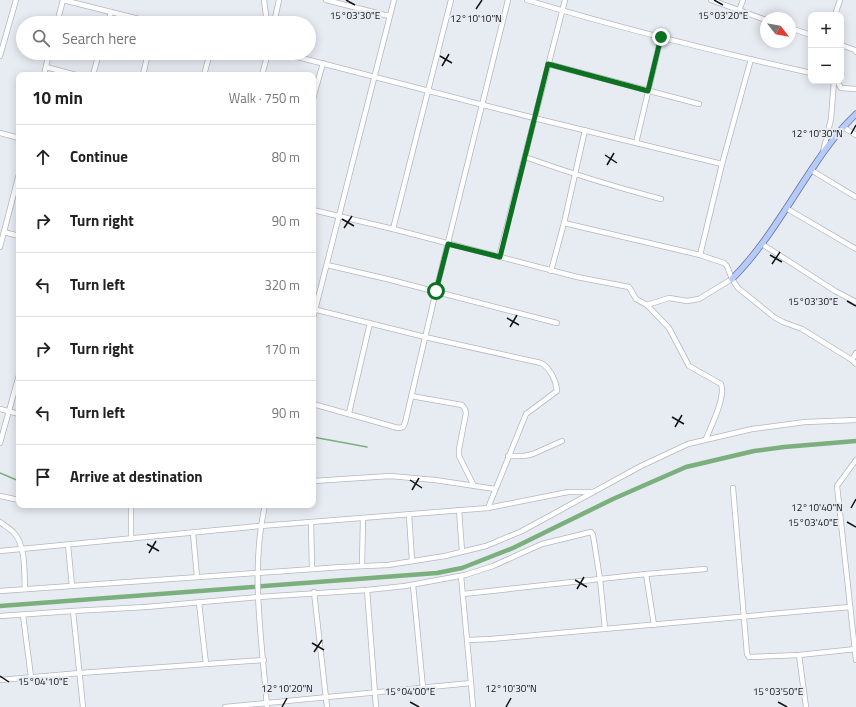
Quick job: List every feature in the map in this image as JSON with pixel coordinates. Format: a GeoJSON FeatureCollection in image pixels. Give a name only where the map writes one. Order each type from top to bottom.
{"type":"FeatureCollection","features":[{"type":"Feature","properties":{"kind":"main road"},"geometry":{"type":"LineString","coordinates":[[732,280],[762,244],[811,170],[842,127],[856,114]]}},
{"type":"Feature","properties":{"kind":"street"},"geometry":{"type":"LineString","coordinates":[[0,56],[16,0]]}},
{"type":"Feature","properties":{"kind":"street"},"geometry":{"type":"LineString","coordinates":[[59,16],[63,0],[127,16]]}},
{"type":"Feature","properties":{"kind":"street"},"geometry":{"type":"LineString","coordinates":[[264,0],[266,16]]}},
{"type":"Feature","properties":{"kind":"street"},"geometry":{"type":"LineString","coordinates":[[276,16],[279,0]]}},
{"type":"Feature","properties":{"kind":"street"},"geometry":{"type":"LineString","coordinates":[[326,0],[389,16]]}},
{"type":"Feature","properties":{"kind":"street"},"geometry":{"type":"LineString","coordinates":[[316,302],[327,265],[394,0]]}},
{"type":"Feature","properties":{"kind":"street"},"geometry":{"type":"LineString","coordinates":[[393,229],[451,0]]}},
{"type":"Feature","properties":{"kind":"street"},"geometry":{"type":"LineString","coordinates":[[316,405],[398,428],[403,427],[405,423],[508,0]]}},
{"type":"Feature","properties":{"kind":"street"},"geometry":{"type":"LineString","coordinates":[[527,0],[562,11],[661,37],[808,72]]}},
{"type":"Feature","properties":{"kind":"street"},"geometry":{"type":"LineString","coordinates":[[500,257],[565,0]]}},
{"type":"Feature","properties":{"kind":"street"},"geometry":{"type":"LineString","coordinates":[[711,0],[760,18]]}},
{"type":"Feature","properties":{"kind":"street"},"geometry":{"type":"LineString","coordinates":[[739,11],[743,0]]}},
{"type":"Feature","properties":{"kind":"street"},"geometry":{"type":"LineString","coordinates":[[836,12],[840,0]]}},
{"type":"Feature","properties":{"kind":"street"},"geometry":{"type":"LineString","coordinates":[[110,16],[111,12]]}},
{"type":"Feature","properties":{"kind":"street"},"geometry":{"type":"LineString","coordinates":[[796,30],[808,34]]}},
{"type":"Feature","properties":{"kind":"street"},"geometry":{"type":"LineString","coordinates":[[636,143],[661,37]]}},
{"type":"Feature","properties":{"kind":"street"},"geometry":{"type":"LineString","coordinates":[[844,46],[856,51]]}},
{"type":"Feature","properties":{"kind":"street"},"geometry":{"type":"LineString","coordinates":[[700,255],[722,164],[751,59]]}},
{"type":"Feature","properties":{"kind":"street"},"geometry":{"type":"LineString","coordinates":[[45,72],[48,60]]}},
{"type":"Feature","properties":{"kind":"street"},"geometry":{"type":"LineString","coordinates":[[94,72],[97,60]]}},
{"type":"Feature","properties":{"kind":"street"},"geometry":{"type":"LineString","coordinates":[[144,72],[146,60]]}},
{"type":"Feature","properties":{"kind":"street"},"geometry":{"type":"LineString","coordinates":[[205,72],[208,60]]}},
{"type":"Feature","properties":{"kind":"street"},"geometry":{"type":"LineString","coordinates":[[263,72],[266,60]]}},
{"type":"Feature","properties":{"kind":"street"},"geometry":{"type":"LineString","coordinates":[[308,60],[534,118],[722,164]]}},
{"type":"Feature","properties":{"kind":"street"},"geometry":{"type":"LineString","coordinates":[[316,89],[323,64]]}},
{"type":"Feature","properties":{"kind":"street"},"geometry":{"type":"LineString","coordinates":[[548,64],[699,104]]}},
{"type":"Feature","properties":{"kind":"street"},"geometry":{"type":"LineString","coordinates":[[46,67],[65,72]]}},
{"type":"Feature","properties":{"kind":"street"},"geometry":{"type":"LineString","coordinates":[[823,153],[830,119],[834,84]]}},
{"type":"Feature","properties":{"kind":"street"},"geometry":{"type":"LineString","coordinates":[[839,84],[841,88],[856,89]]}},
{"type":"Feature","properties":{"kind":"street"},"geometry":{"type":"LineString","coordinates":[[842,127],[856,135]]}},
{"type":"Feature","properties":{"kind":"street"},"geometry":{"type":"LineString","coordinates":[[551,270],[564,223],[585,130]]}},
{"type":"Feature","properties":{"kind":"street"},"geometry":{"type":"LineString","coordinates":[[0,133],[16,137]]}},
{"type":"Feature","properties":{"kind":"street"},"geometry":{"type":"LineString","coordinates":[[525,157],[575,175],[624,190],[661,199]]}},
{"type":"Feature","properties":{"kind":"street"},"geometry":{"type":"LineString","coordinates":[[811,170],[856,197]]}},
{"type":"Feature","properties":{"kind":"street"},"geometry":{"type":"LineString","coordinates":[[0,247],[16,190]]}},
{"type":"Feature","properties":{"kind":"street"},"geometry":{"type":"LineString","coordinates":[[786,208],[856,249]]}},
{"type":"Feature","properties":{"kind":"street"},"geometry":{"type":"LineString","coordinates":[[316,211],[578,277],[629,287],[636,299],[647,305],[669,328],[689,366],[721,384],[722,392],[720,404],[706,439]]}},
{"type":"Feature","properties":{"kind":"street"},"geometry":{"type":"LineString","coordinates":[[564,223],[700,255],[724,263],[727,266],[732,280],[742,291],[778,320],[802,329],[854,362],[856,353]]}},
{"type":"Feature","properties":{"kind":"street"},"geometry":{"type":"LineString","coordinates":[[4,232],[16,235]]}},
{"type":"Feature","properties":{"kind":"street"},"geometry":{"type":"LineString","coordinates":[[762,244],[835,291],[856,302]]}},
{"type":"Feature","properties":{"kind":"street"},"geometry":{"type":"LineString","coordinates":[[327,265],[436,291],[557,323]]}},
{"type":"Feature","properties":{"kind":"street"},"geometry":{"type":"LineString","coordinates":[[647,305],[669,298],[687,301],[699,300],[732,280]]}},
{"type":"Feature","properties":{"kind":"street"},"geometry":{"type":"LineString","coordinates":[[316,310],[425,337],[540,363],[550,370],[557,391],[526,414],[488,508]]}},
{"type":"Feature","properties":{"kind":"street"},"geometry":{"type":"LineString","coordinates":[[349,413],[370,323]]}},
{"type":"Feature","properties":{"kind":"street"},"geometry":{"type":"LineString","coordinates":[[0,443],[16,387]]}},
{"type":"Feature","properties":{"kind":"street"},"geometry":{"type":"LineString","coordinates":[[411,396],[462,405],[465,409],[466,413],[459,456],[474,486]]}},
{"type":"Feature","properties":{"kind":"street"},"geometry":{"type":"LineString","coordinates":[[0,409],[16,413]]}},
{"type":"Feature","properties":{"kind":"street"},"geometry":{"type":"LineString","coordinates":[[0,591],[197,577],[257,576],[312,569],[388,565],[445,556],[486,546],[522,531],[642,466],[688,444],[752,429],[805,422],[856,420]]}},
{"type":"Feature","properties":{"kind":"street"},"geometry":{"type":"LineString","coordinates":[[508,456],[533,454],[562,441]]}},
{"type":"Feature","properties":{"kind":"street"},"geometry":{"type":"LineString","coordinates":[[856,460],[837,486],[856,660]]}},
{"type":"Feature","properties":{"kind":"street"},"geometry":{"type":"LineString","coordinates":[[316,481],[390,476],[435,480],[495,489]]}},
{"type":"Feature","properties":{"kind":"street"},"geometry":{"type":"LineString","coordinates":[[733,488],[747,654],[749,657],[855,649]]}},
{"type":"Feature","properties":{"kind":"street"},"geometry":{"type":"LineString","coordinates":[[0,551],[260,526],[488,508],[568,492],[595,492]]}},
{"type":"Feature","properties":{"kind":"street"},"geometry":{"type":"LineString","coordinates":[[0,496],[16,499]]}},
{"type":"Feature","properties":{"kind":"street"},"geometry":{"type":"LineString","coordinates":[[131,508],[131,539]]}},
{"type":"Feature","properties":{"kind":"street"},"geometry":{"type":"LineString","coordinates":[[264,508],[260,526],[257,576],[267,705]]}},
{"type":"Feature","properties":{"kind":"street"},"geometry":{"type":"LineString","coordinates":[[459,510],[462,552]]}},
{"type":"Feature","properties":{"kind":"street"},"geometry":{"type":"LineString","coordinates":[[409,515],[412,561]]}},
{"type":"Feature","properties":{"kind":"street"},"geometry":{"type":"LineString","coordinates":[[362,566],[363,518]]}},
{"type":"Feature","properties":{"kind":"street"},"geometry":{"type":"LineString","coordinates":[[0,522],[14,533],[22,549],[25,589]]}},
{"type":"Feature","properties":{"kind":"street"},"geometry":{"type":"LineString","coordinates":[[311,522],[312,569]]}},
{"type":"Feature","properties":{"kind":"street"},"geometry":{"type":"LineString","coordinates":[[0,616],[199,603],[258,594],[367,590],[413,584],[461,576],[493,566],[542,544],[591,532],[593,535],[600,579],[605,629]]}},
{"type":"Feature","properties":{"kind":"street"},"geometry":{"type":"LineString","coordinates":[[193,533],[197,577]]}},
{"type":"Feature","properties":{"kind":"street"},"geometry":{"type":"LineString","coordinates":[[68,545],[72,586]]}},
{"type":"Feature","properties":{"kind":"street"},"geometry":{"type":"LineString","coordinates":[[463,594],[705,569]]}},
{"type":"Feature","properties":{"kind":"street"},"geometry":{"type":"LineString","coordinates":[[646,574],[654,625]]}},
{"type":"Feature","properties":{"kind":"street"},"geometry":{"type":"LineString","coordinates":[[461,576],[473,707]]}},
{"type":"Feature","properties":{"kind":"street"},"geometry":{"type":"LineString","coordinates":[[413,584],[423,688]]}},
{"type":"Feature","properties":{"kind":"street"},"geometry":{"type":"LineString","coordinates":[[367,590],[376,707]]}},
{"type":"Feature","properties":{"kind":"street"},"geometry":{"type":"LineString","coordinates":[[314,592],[327,707]]}},
{"type":"Feature","properties":{"kind":"street"},"geometry":{"type":"LineString","coordinates":[[199,603],[206,664]]}},
{"type":"Feature","properties":{"kind":"street"},"geometry":{"type":"LineString","coordinates":[[468,640],[850,607]]}},
{"type":"Feature","properties":{"kind":"street"},"geometry":{"type":"LineString","coordinates":[[73,611],[83,707]]}},
{"type":"Feature","properties":{"kind":"street"},"geometry":{"type":"LineString","coordinates":[[23,615],[31,677]]}},
{"type":"Feature","properties":{"kind":"street"},"geometry":{"type":"LineString","coordinates":[[799,654],[806,707]]}},
{"type":"Feature","properties":{"kind":"street"},"geometry":{"type":"LineString","coordinates":[[0,680],[264,660]]}},
{"type":"Feature","properties":{"kind":"street"},"geometry":{"type":"LineString","coordinates":[[225,707],[267,705],[326,697],[471,683]]}},
{"type":"Feature","properties":{"kind":"waterway"},"geometry":{"type":"LineString","coordinates":[[316,438],[367,447]]}},
{"type":"Feature","properties":{"kind":"waterway"},"geometry":{"type":"LineString","coordinates":[[0,606],[437,573],[462,568],[513,548],[613,499],[686,467],[754,451],[856,441]]}},
{"type":"Feature","properties":{"kind":"waterway"},"geometry":{"type":"LineString","coordinates":[[0,473],[16,480]]}},
{"type":"Feature","properties":{"kind":"route"},"geometry":{"type":"LineString","coordinates":[[436,291],[448,244],[500,257],[548,64],[648,91],[661,37]]}}]}
